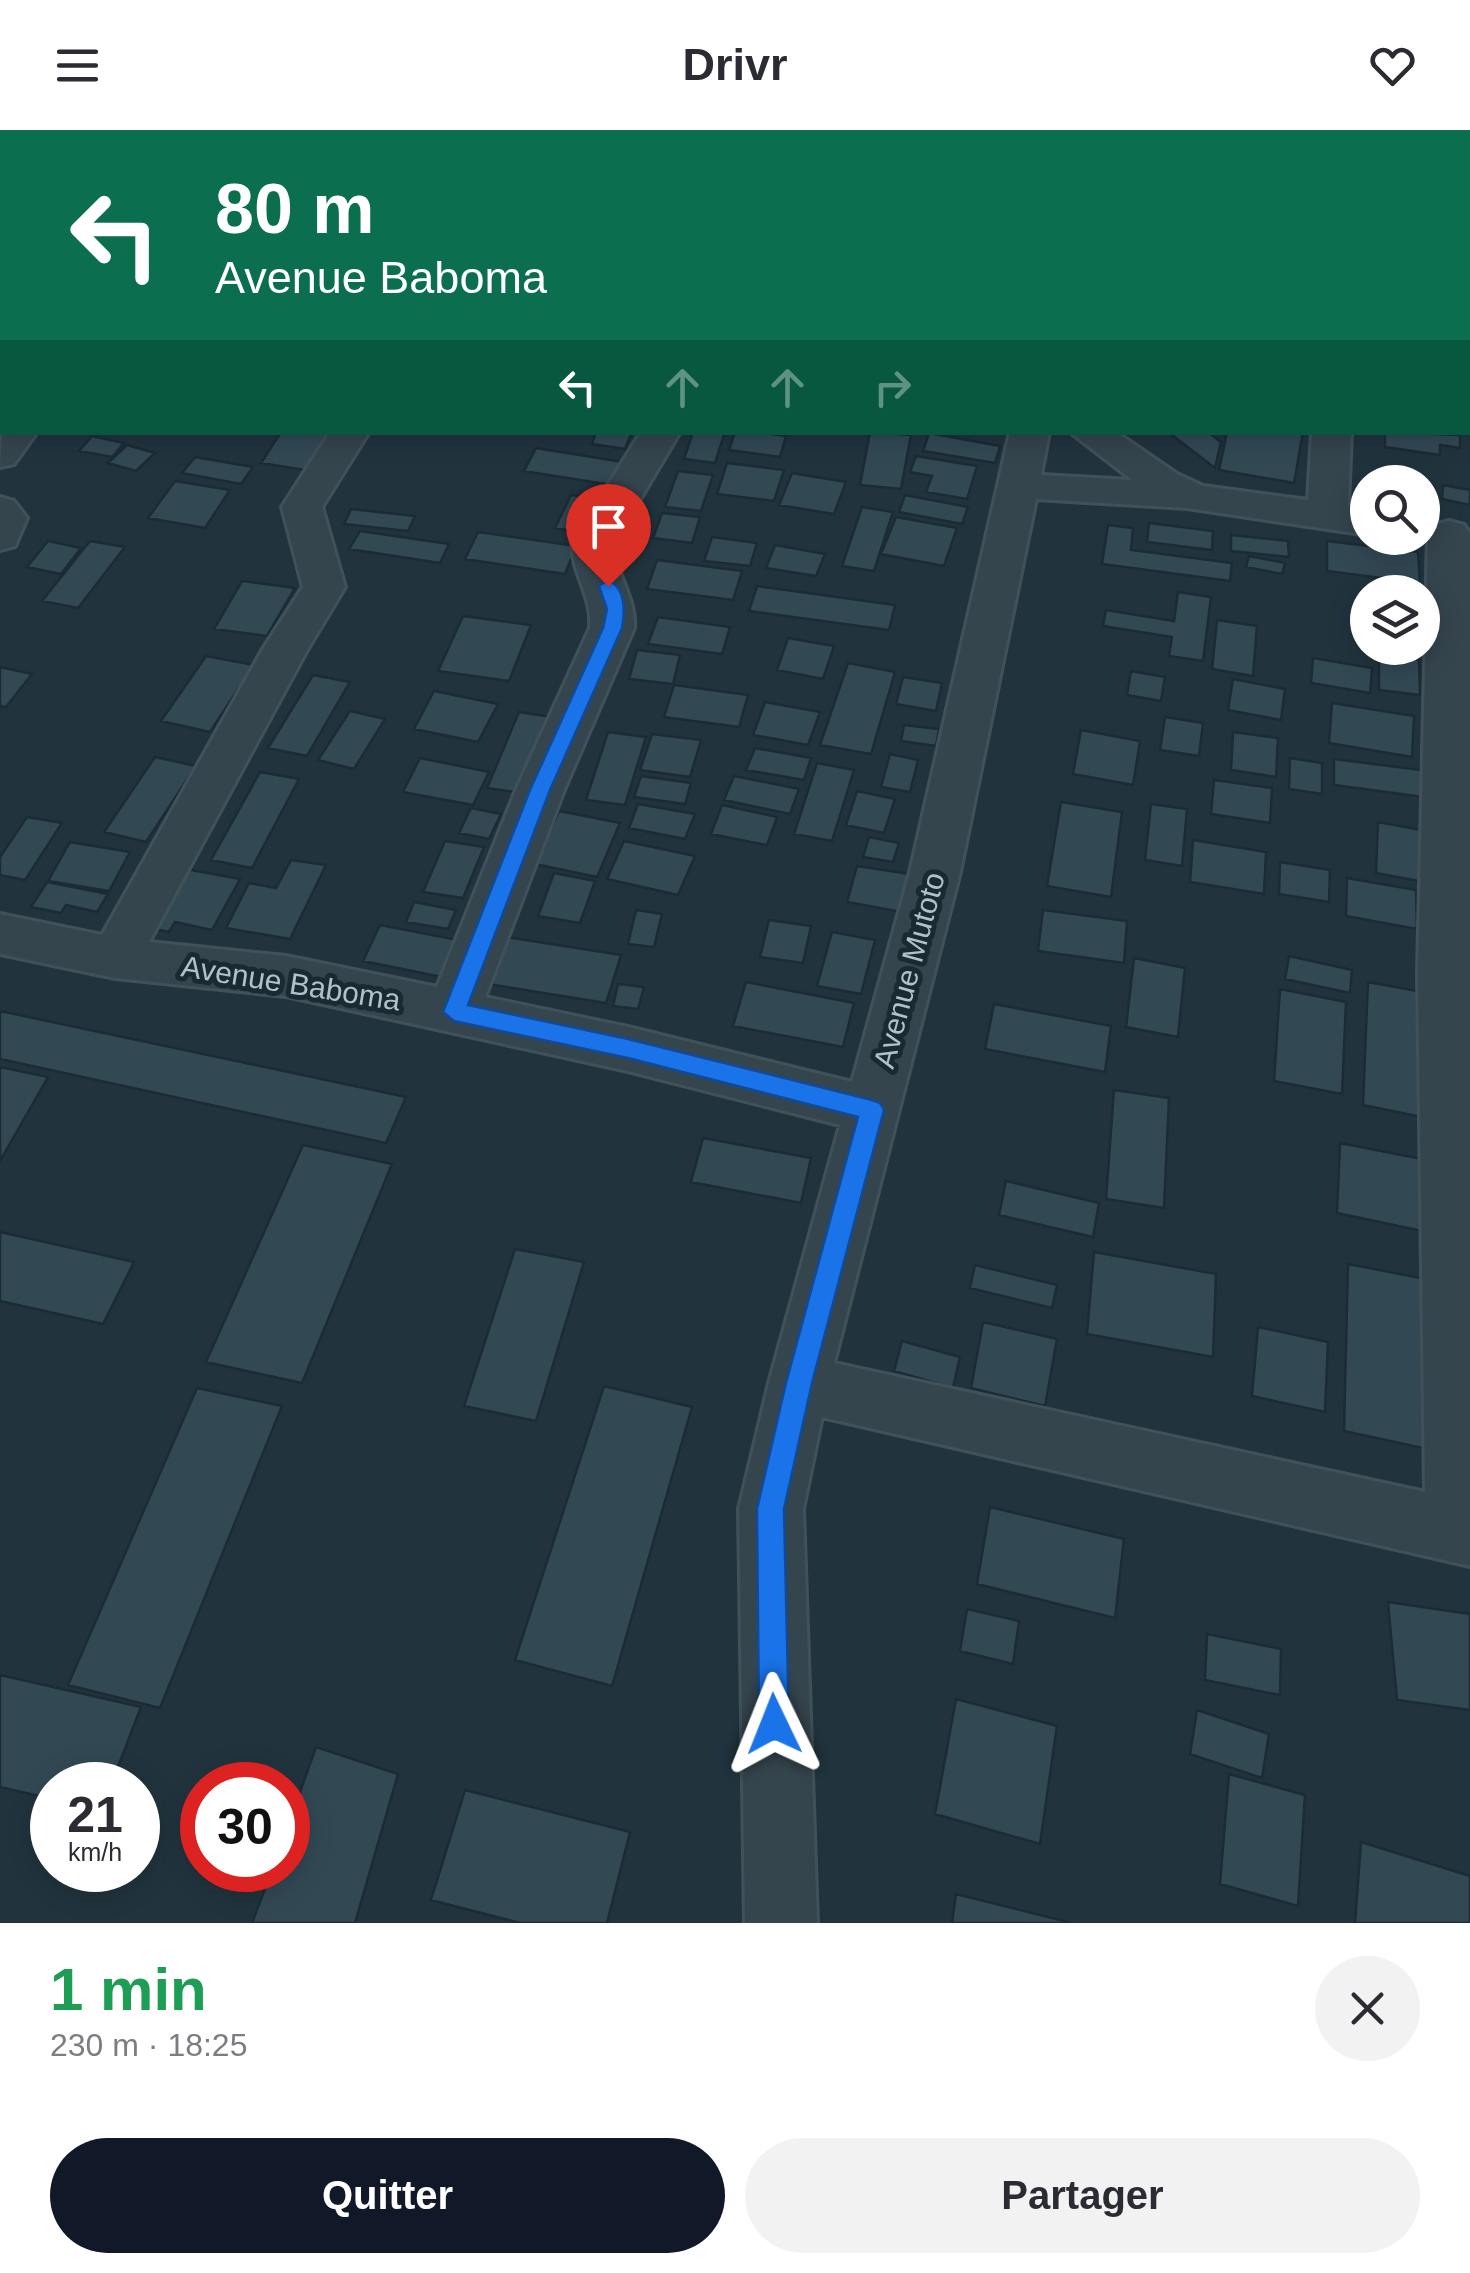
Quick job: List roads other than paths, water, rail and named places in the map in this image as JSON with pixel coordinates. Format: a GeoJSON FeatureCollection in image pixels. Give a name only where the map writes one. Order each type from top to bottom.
{"type":"FeatureCollection","features":[{"type":"Feature","properties":{"kind":"street"},"geometry":{"type":"LineString","coordinates":[[0,455],[16,435]]}},
{"type":"Feature","properties":{"kind":"street"},"geometry":{"type":"LineString","coordinates":[[114,958],[284,648],[324,586],[302,506],[348,435]]}},
{"type":"Feature","properties":{"kind":"street"},"geometry":{"type":"LineString","coordinates":[[454,1012],[540,790],[612,628],[616,609],[592,556],[593,543],[659,435]]}},
{"type":"Feature","properties":{"kind":"street","name":"Avenue Mutoto"},"geometry":{"type":"LineString","coordinates":[[780,1923],[771,1509],[799,1383],[935,872],[1029,435]]}},
{"type":"Feature","properties":{"kind":"street"},"geometry":{"type":"LineString","coordinates":[[1093,435],[1163,483],[1194,497]]}},
{"type":"Feature","properties":{"kind":"street"},"geometry":{"type":"LineString","coordinates":[[1327,516],[1332,435]]}},
{"type":"Feature","properties":{"kind":"street"},"geometry":{"type":"LineString","coordinates":[[1020,486],[1194,497],[1350,519]]}},
{"type":"Feature","properties":{"kind":"street"},"geometry":{"type":"LineString","coordinates":[[0,510],[7,518],[0,537]]}},
{"type":"Feature","properties":{"kind":"street"},"geometry":{"type":"LineString","coordinates":[[799,1383],[1463,1532],[1444,974],[1447,534]]}},
{"type":"Feature","properties":{"kind":"street","name":"Avenue Baboma"},"geometry":{"type":"LineString","coordinates":[[0,934],[114,958],[286,976],[628,1048],[872,1110]]}}]}
